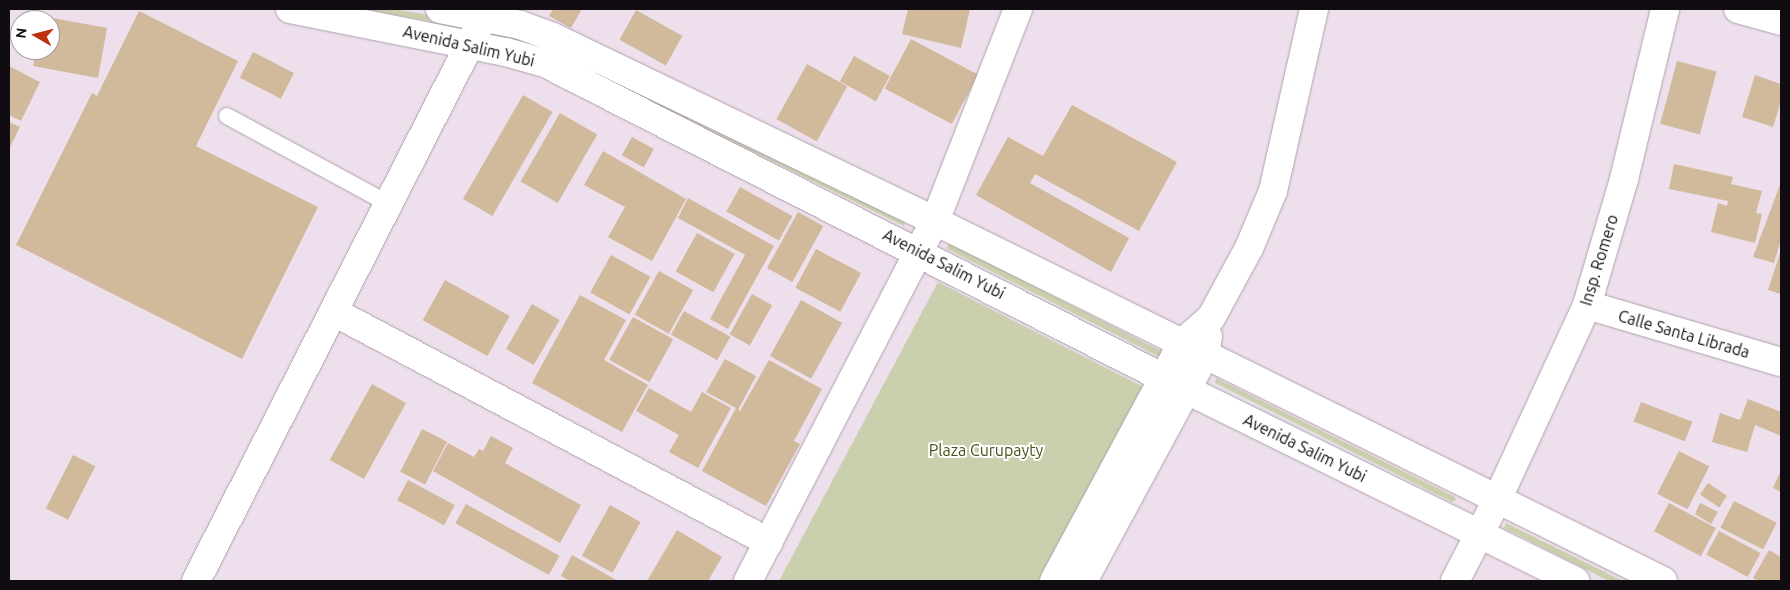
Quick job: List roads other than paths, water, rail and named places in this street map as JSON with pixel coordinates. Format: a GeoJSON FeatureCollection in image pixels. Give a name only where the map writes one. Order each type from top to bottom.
{"type":"FeatureCollection","features":[{"type":"Feature","properties":{"kind":"street","name":"Avenida Salim Yubi"},"geometry":{"type":"LineString","coordinates":[[290,9],[470,44],[545,63],[920,251],[1163,378],[1576,581]]}},
{"type":"Feature","properties":{"kind":"street","name":"Avenida Salim Yubi"},"geometry":{"type":"LineString","coordinates":[[440,9],[520,25],[553,37],[935,221],[1663,581]]}},
{"type":"Feature","properties":{"kind":"street"},"geometry":{"type":"LineString","coordinates":[[748,581],[935,221],[1018,9]]}},
{"type":"Feature","properties":{"kind":"street"},"geometry":{"type":"LineString","coordinates":[[1083,581],[1187,390],[1194,349],[1249,248],[1273,191],[1314,9]]}},
{"type":"Feature","properties":{"kind":"street","name":"Insp. Romero"},"geometry":{"type":"LineString","coordinates":[[1455,581],[1498,498],[1587,305],[1624,179],[1665,9]]}},
{"type":"Feature","properties":{"kind":"street"},"geometry":{"type":"LineString","coordinates":[[1738,9],[1781,21]]}},
{"type":"Feature","properties":{"kind":"street"},"geometry":{"type":"LineString","coordinates":[[196,581],[484,18]]}},
{"type":"Feature","properties":{"kind":"street","name":"Calle Santa Librada"},"geometry":{"type":"LineString","coordinates":[[1587,305],[1781,362]]}},
{"type":"Feature","properties":{"kind":"street"},"geometry":{"type":"LineString","coordinates":[[334,312],[769,542]]}},
{"type":"Feature","properties":{"kind":"street"},"geometry":{"type":"LineString","coordinates":[[1054,581],[1163,378],[1194,349]]}},
{"type":"Feature","properties":{"kind":"lane"},"geometry":{"type":"LineString","coordinates":[[227,116],[389,204]]}},
{"type":"Feature","properties":{"kind":"park label","name":"Plaza Curupayty"},"geometry":{"type":"Point","coordinates":[986,450]}}]}
